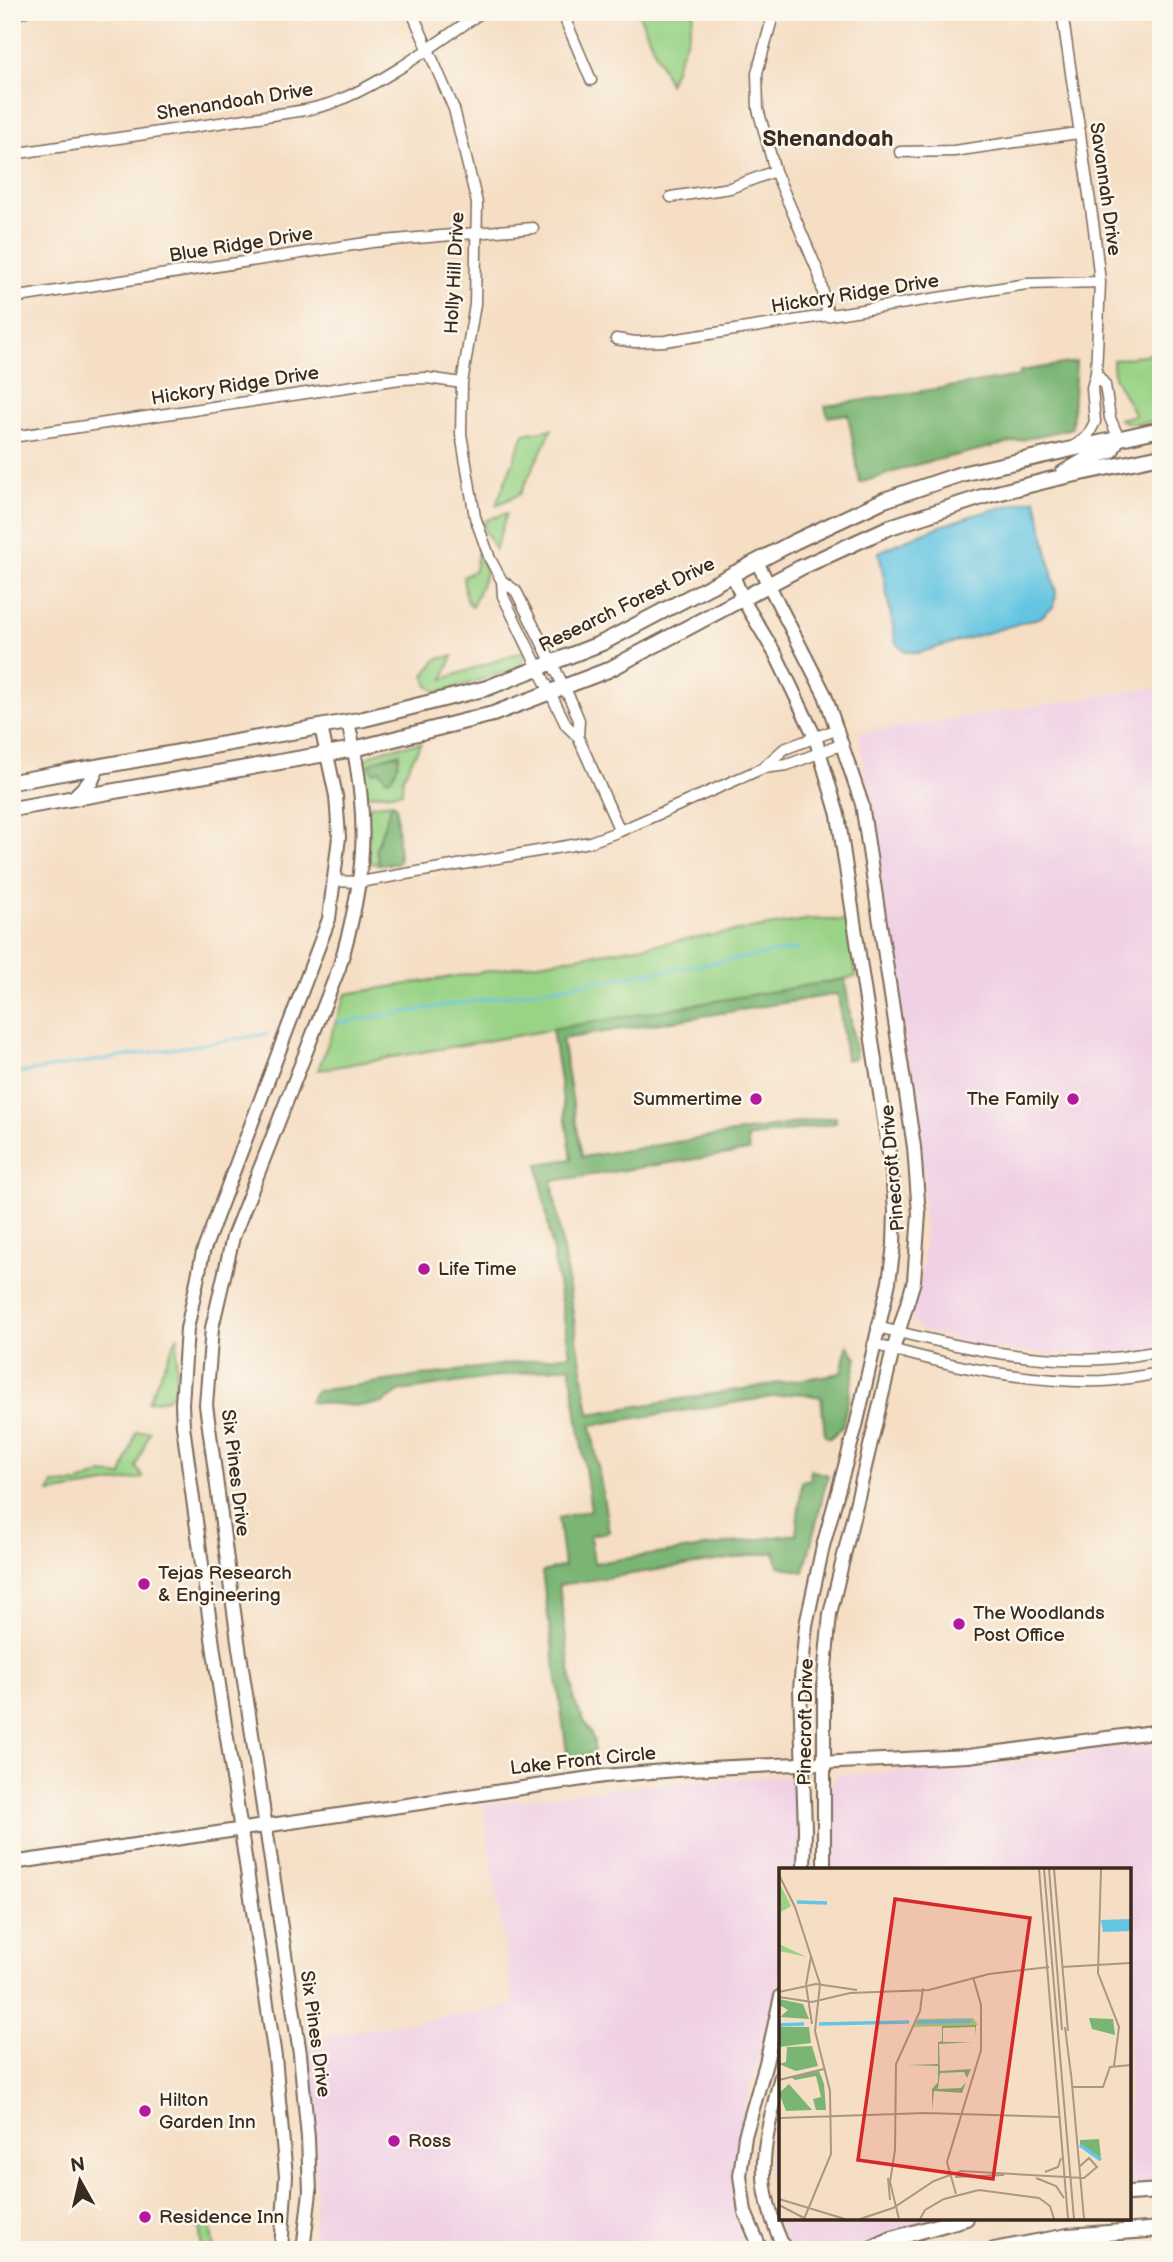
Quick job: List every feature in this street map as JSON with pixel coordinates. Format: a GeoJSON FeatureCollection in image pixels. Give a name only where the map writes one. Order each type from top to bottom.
{"type":"FeatureCollection","features":[{"type":"Feature","properties":{"kind":"main road","name":"Research Forest Drive"},"geometry":{"type":"LineString","coordinates":[[12,782],[348,722],[449,699],[554,664],[645,622],[757,562],[851,516],[920,487],[961,474],[1161,429]]}},
{"type":"Feature","properties":{"kind":"main road"},"geometry":{"type":"LineString","coordinates":[[1053,479],[1087,459],[1111,451],[1118,437]]}},
{"type":"Feature","properties":{"kind":"main road"},"geometry":{"type":"LineString","coordinates":[[12,809],[354,749],[456,725],[551,694],[651,649],[800,568],[890,527],[985,496],[1161,456]]}},
{"type":"Feature","properties":{"kind":"main road"},"geometry":{"type":"LineString","coordinates":[[74,798],[91,781],[97,767]]}},
{"type":"Feature","properties":{"kind":"main road"},"geometry":{"type":"LineString","coordinates":[[1131,2193],[1161,2191]]}},
{"type":"Feature","properties":{"kind":"main road"},"geometry":{"type":"LineString","coordinates":[[868,2250],[892,2239],[958,2220]]}},
{"type":"Feature","properties":{"kind":"main road"},"geometry":{"type":"LineString","coordinates":[[994,2250],[1068,2236],[1161,2230]]}},
{"type":"Feature","properties":{"kind":"street"},"geometry":{"type":"LineString","coordinates":[[12,14],[24,12]]}},
{"type":"Feature","properties":{"kind":"street","name":"Holly Hill Drive"},"geometry":{"type":"LineString","coordinates":[[412,12],[448,90],[477,203],[475,304],[460,412],[461,435],[475,517],[485,547],[502,581],[503,596],[566,726],[578,737]]}},
{"type":"Feature","properties":{"kind":"street","name":"Shenandoah Drive"},"geometry":{"type":"LineString","coordinates":[[12,154],[279,114],[341,100],[367,87],[482,12]]}},
{"type":"Feature","properties":{"kind":"street"},"geometry":{"type":"LineString","coordinates":[[562,12],[592,80]]}},
{"type":"Feature","properties":{"kind":"street"},"geometry":{"type":"LineString","coordinates":[[774,12],[763,44],[757,85],[758,109],[775,171],[813,255],[828,316]]}},
{"type":"Feature","properties":{"kind":"street","name":"Savannah Drive"},"geometry":{"type":"LineString","coordinates":[[1062,12],[1100,282],[1097,373],[1091,388],[1095,422],[1087,437],[1071,448]]}},
{"type":"Feature","properties":{"kind":"street"},"geometry":{"type":"LineString","coordinates":[[900,152],[976,149],[1078,133]]}},
{"type":"Feature","properties":{"kind":"street"},"geometry":{"type":"LineString","coordinates":[[671,197],[730,188],[775,171]]}},
{"type":"Feature","properties":{"kind":"street","name":"Blue Ridge Drive"},"geometry":{"type":"LineString","coordinates":[[12,298],[372,242],[533,229]]}},
{"type":"Feature","properties":{"kind":"street","name":"Hickory Ridge Drive"},"geometry":{"type":"LineString","coordinates":[[616,339],[635,342],[665,341],[1027,284],[1100,282]]}},
{"type":"Feature","properties":{"kind":"street","name":"Savannah Drive"},"geometry":{"type":"LineString","coordinates":[[1097,373],[1105,385],[1110,418],[1118,437]]}},
{"type":"Feature","properties":{"kind":"street","name":"Hickory Ridge Drive"},"geometry":{"type":"LineString","coordinates":[[12,438],[400,379],[427,378],[463,383]]}},
{"type":"Feature","properties":{"kind":"street","name":"Pinecroft Drive"},"geometry":{"type":"LineString","coordinates":[[757,562],[825,695],[862,804],[916,1167],[919,1214],[914,1281],[893,1350],[830,1614],[824,1678],[824,1868]]}},
{"type":"Feature","properties":{"kind":"street","name":"Pinecroft Drive"},"geometry":{"type":"LineString","coordinates":[[733,575],[743,600],[776,655],[815,737],[838,815],[892,1173],[895,1210],[894,1245],[888,1282],[856,1426],[823,1546],[806,1625],[800,1689],[804,1868]]}},
{"type":"Feature","properties":{"kind":"street","name":"Holly Hill Drive"},"geometry":{"type":"LineString","coordinates":[[502,581],[516,591],[554,664],[579,720],[578,737]]}},
{"type":"Feature","properties":{"kind":"street","name":"Six Pines Drive"},"geometry":{"type":"LineString","coordinates":[[303,2250],[310,2192],[300,2054],[206,1405],[212,1328],[233,1237],[339,968],[351,929],[360,882],[364,838],[363,802],[348,722]]}},
{"type":"Feature","properties":{"kind":"street"},"geometry":{"type":"LineString","coordinates":[[281,2250],[286,2176],[275,2057],[213,1645],[182,1404],[187,1329],[196,1280],[211,1231],[329,919],[339,837],[336,796],[321,727]]}},
{"type":"Feature","properties":{"kind":"street"},"geometry":{"type":"LineString","coordinates":[[763,768],[784,748],[838,729]]}},
{"type":"Feature","properties":{"kind":"street"},"geometry":{"type":"LineString","coordinates":[[578,737],[620,831]]}},
{"type":"Feature","properties":{"kind":"street"},"geometry":{"type":"LineString","coordinates":[[333,881],[360,882],[590,842],[763,768],[787,765],[842,744]]}},
{"type":"Feature","properties":{"kind":"street"},"geometry":{"type":"LineString","coordinates":[[270,1077],[292,1087]]}},
{"type":"Feature","properties":{"kind":"street"},"geometry":{"type":"LineString","coordinates":[[211,1231],[233,1237]]}},
{"type":"Feature","properties":{"kind":"street"},"geometry":{"type":"LineString","coordinates":[[877,1327],[969,1349],[1042,1357],[1103,1359],[1161,1351]]}},
{"type":"Feature","properties":{"kind":"street"},"geometry":{"type":"LineString","coordinates":[[873,1344],[966,1368],[1027,1378],[1105,1381],[1161,1373]]}},
{"type":"Feature","properties":{"kind":"street","name":"Lake Front Circle"},"geometry":{"type":"LineString","coordinates":[[12,1863],[604,1776],[992,1753],[1161,1731]]}},
{"type":"Feature","properties":{"kind":"street"},"geometry":{"type":"LineString","coordinates":[[761,2250],[745,2212],[740,2176],[745,2136],[779,2005]]}},
{"type":"Feature","properties":{"kind":"street"},"geometry":{"type":"LineString","coordinates":[[275,2057],[300,2054]]}},
{"type":"Feature","properties":{"kind":"street"},"geometry":{"type":"LineString","coordinates":[[779,2084],[768,2125],[762,2172],[771,2221],[785,2250]]}},
{"type":"Feature","properties":{"kind":"street"},"geometry":{"type":"LineString","coordinates":[[283,2224],[307,2224]]}},
{"type":"Feature","properties":{"kind":"shaded area"},"geometry":{"type":"Polygon","coordinates":[[[1161,687],[1161,1347],[1113,1354],[1051,1354],[978,1346],[920,1329],[914,1323],[912,1314],[921,1282],[925,1234],[922,1155],[859,733],[1161,687]]]}},
{"type":"Feature","properties":{"kind":"shaded area"},"geometry":{"type":"Polygon","coordinates":[[[1161,1741],[1161,2184],[1131,2186],[1131,1868],[831,1868],[831,1785],[838,1775],[992,1766],[1161,1741]]]}},
{"type":"Feature","properties":{"kind":"shaded area"},"geometry":{"type":"Polygon","coordinates":[[[781,1776],[789,1778],[799,1788],[798,1868],[779,1868],[779,1980],[743,2116],[734,2172],[740,2219],[754,2250],[312,2250],[316,2192],[314,2136],[304,2039],[514,2006],[483,1804],[662,1783],[781,1776]]]}},
{"type":"Feature","properties":{"kind":"shaded area"},"geometry":{"type":"Polygon","coordinates":[[[779,2112],[779,2220],[932,2220],[900,2229],[849,2250],[790,2250],[777,2220],[768,2173],[771,2142],[779,2112]]]}},
{"type":"Feature","properties":{"kind":"green space"},"geometry":{"type":"Polygon","coordinates":[[[638,12],[694,12],[689,33],[669,84],[638,12]]]}},
{"type":"Feature","properties":{"kind":"green space"},"geometry":{"type":"Polygon","coordinates":[[[1161,352],[1161,419],[1134,424],[1119,419],[1135,415],[1114,377],[1113,360],[1161,352]]]}},
{"type":"Feature","properties":{"kind":"green space"},"geometry":{"type":"Polygon","coordinates":[[[1076,362],[1072,428],[915,465],[860,483],[848,414],[828,417],[825,406],[1020,376],[1020,371],[1076,362]]]}},
{"type":"Feature","properties":{"kind":"green space"},"geometry":{"type":"Polygon","coordinates":[[[552,429],[520,494],[496,505],[524,434],[552,429]]]}},
{"type":"Feature","properties":{"kind":"green space"},"geometry":{"type":"Polygon","coordinates":[[[507,513],[495,550],[483,526],[486,520],[507,513]]]}},
{"type":"Feature","properties":{"kind":"green space"},"geometry":{"type":"Polygon","coordinates":[[[478,551],[486,573],[472,607],[466,599],[463,577],[475,570],[478,551]]]}},
{"type":"Feature","properties":{"kind":"green space"},"geometry":{"type":"Polygon","coordinates":[[[524,651],[523,663],[515,669],[438,693],[428,686],[424,675],[437,659],[453,656],[443,679],[524,651]]]}},
{"type":"Feature","properties":{"kind":"green space"},"geometry":{"type":"Polygon","coordinates":[[[421,743],[403,777],[402,792],[369,795],[365,791],[362,768],[369,756],[421,743]]]}},
{"type":"Feature","properties":{"kind":"green space"},"geometry":{"type":"Polygon","coordinates":[[[400,753],[391,778],[386,779],[380,770],[373,772],[369,765],[376,760],[400,753]]]}},
{"type":"Feature","properties":{"kind":"green space"},"geometry":{"type":"Polygon","coordinates":[[[392,803],[376,848],[379,864],[371,863],[368,857],[369,806],[392,803]]]}},
{"type":"Feature","properties":{"kind":"green space"},"geometry":{"type":"Polygon","coordinates":[[[392,803],[396,805],[399,861],[397,864],[379,864],[376,849],[392,803]]]}},
{"type":"Feature","properties":{"kind":"green space"},"geometry":{"type":"Polygon","coordinates":[[[812,919],[848,921],[856,977],[318,1070],[346,994],[812,919]]]}},
{"type":"Feature","properties":{"kind":"green space"},"geometry":{"type":"Polygon","coordinates":[[[845,979],[856,1058],[846,1060],[838,994],[562,1039],[582,1157],[835,1117],[836,1123],[747,1138],[749,1151],[552,1181],[589,1414],[841,1373],[847,1345],[857,1358],[842,1427],[830,1438],[825,1435],[821,1397],[798,1393],[591,1425],[609,1532],[590,1535],[594,1563],[796,1534],[802,1481],[811,1479],[810,1470],[828,1475],[804,1572],[778,1566],[775,1552],[559,1585],[574,1701],[594,1740],[594,1752],[568,1760],[542,1572],[564,1566],[558,1518],[591,1510],[570,1366],[401,1391],[383,1403],[357,1406],[309,1402],[316,1391],[570,1355],[538,1164],[572,1159],[552,1029],[845,979]]]}},
{"type":"Feature","properties":{"kind":"green space"},"geometry":{"type":"Polygon","coordinates":[[[178,1335],[175,1392],[167,1399],[148,1402],[178,1335]]]}},
{"type":"Feature","properties":{"kind":"green space"},"geometry":{"type":"Polygon","coordinates":[[[150,1431],[136,1467],[143,1478],[49,1493],[53,1484],[79,1483],[101,1474],[122,1476],[136,1432],[150,1431]]]}},
{"type":"Feature","properties":{"kind":"green space"},"geometry":{"type":"Polygon","coordinates":[[[210,2224],[214,2250],[202,2250],[199,2225],[210,2224]]]}},
{"type":"Feature","properties":{"kind":"water"},"geometry":{"type":"Polygon","coordinates":[[[1036,499],[1056,593],[1054,606],[1041,617],[918,653],[905,651],[896,643],[879,552],[956,521],[1036,499]]]}},
{"type":"Feature","properties":{"kind":"waterway"},"geometry":{"type":"LineString","coordinates":[[337,1023],[798,949]]}},
{"type":"Feature","properties":{"kind":"waterway"},"geometry":{"type":"LineString","coordinates":[[12,1074],[267,1034]]}},
{"type":"Feature","properties":{"kind":"place","name":"Summertime"},"geometry":{"type":"Point","coordinates":[756,1099]}},
{"type":"Feature","properties":{"kind":"place","name":"The Family"},"geometry":{"type":"Point","coordinates":[1073,1099]}},
{"type":"Feature","properties":{"kind":"place","name":"Life Time"},"geometry":{"type":"Point","coordinates":[424,1269]}},
{"type":"Feature","properties":{"kind":"place","name":"Tejas Research & Engineering"},"geometry":{"type":"Point","coordinates":[144,1584]}},
{"type":"Feature","properties":{"kind":"place","name":"The Woodlands Post Office"},"geometry":{"type":"Point","coordinates":[959,1624]}},
{"type":"Feature","properties":{"kind":"place","name":"Hilton Garden Inn"},"geometry":{"type":"Point","coordinates":[145,2111]}},
{"type":"Feature","properties":{"kind":"place","name":"Ross"},"geometry":{"type":"Point","coordinates":[394,2141]}},
{"type":"Feature","properties":{"kind":"place","name":"Residence Inn"},"geometry":{"type":"Point","coordinates":[145,2217]}},
{"type":"Feature","properties":{"kind":"district","name":"Shenandoah"},"geometry":{"type":"Point","coordinates":[828,139]}}]}
